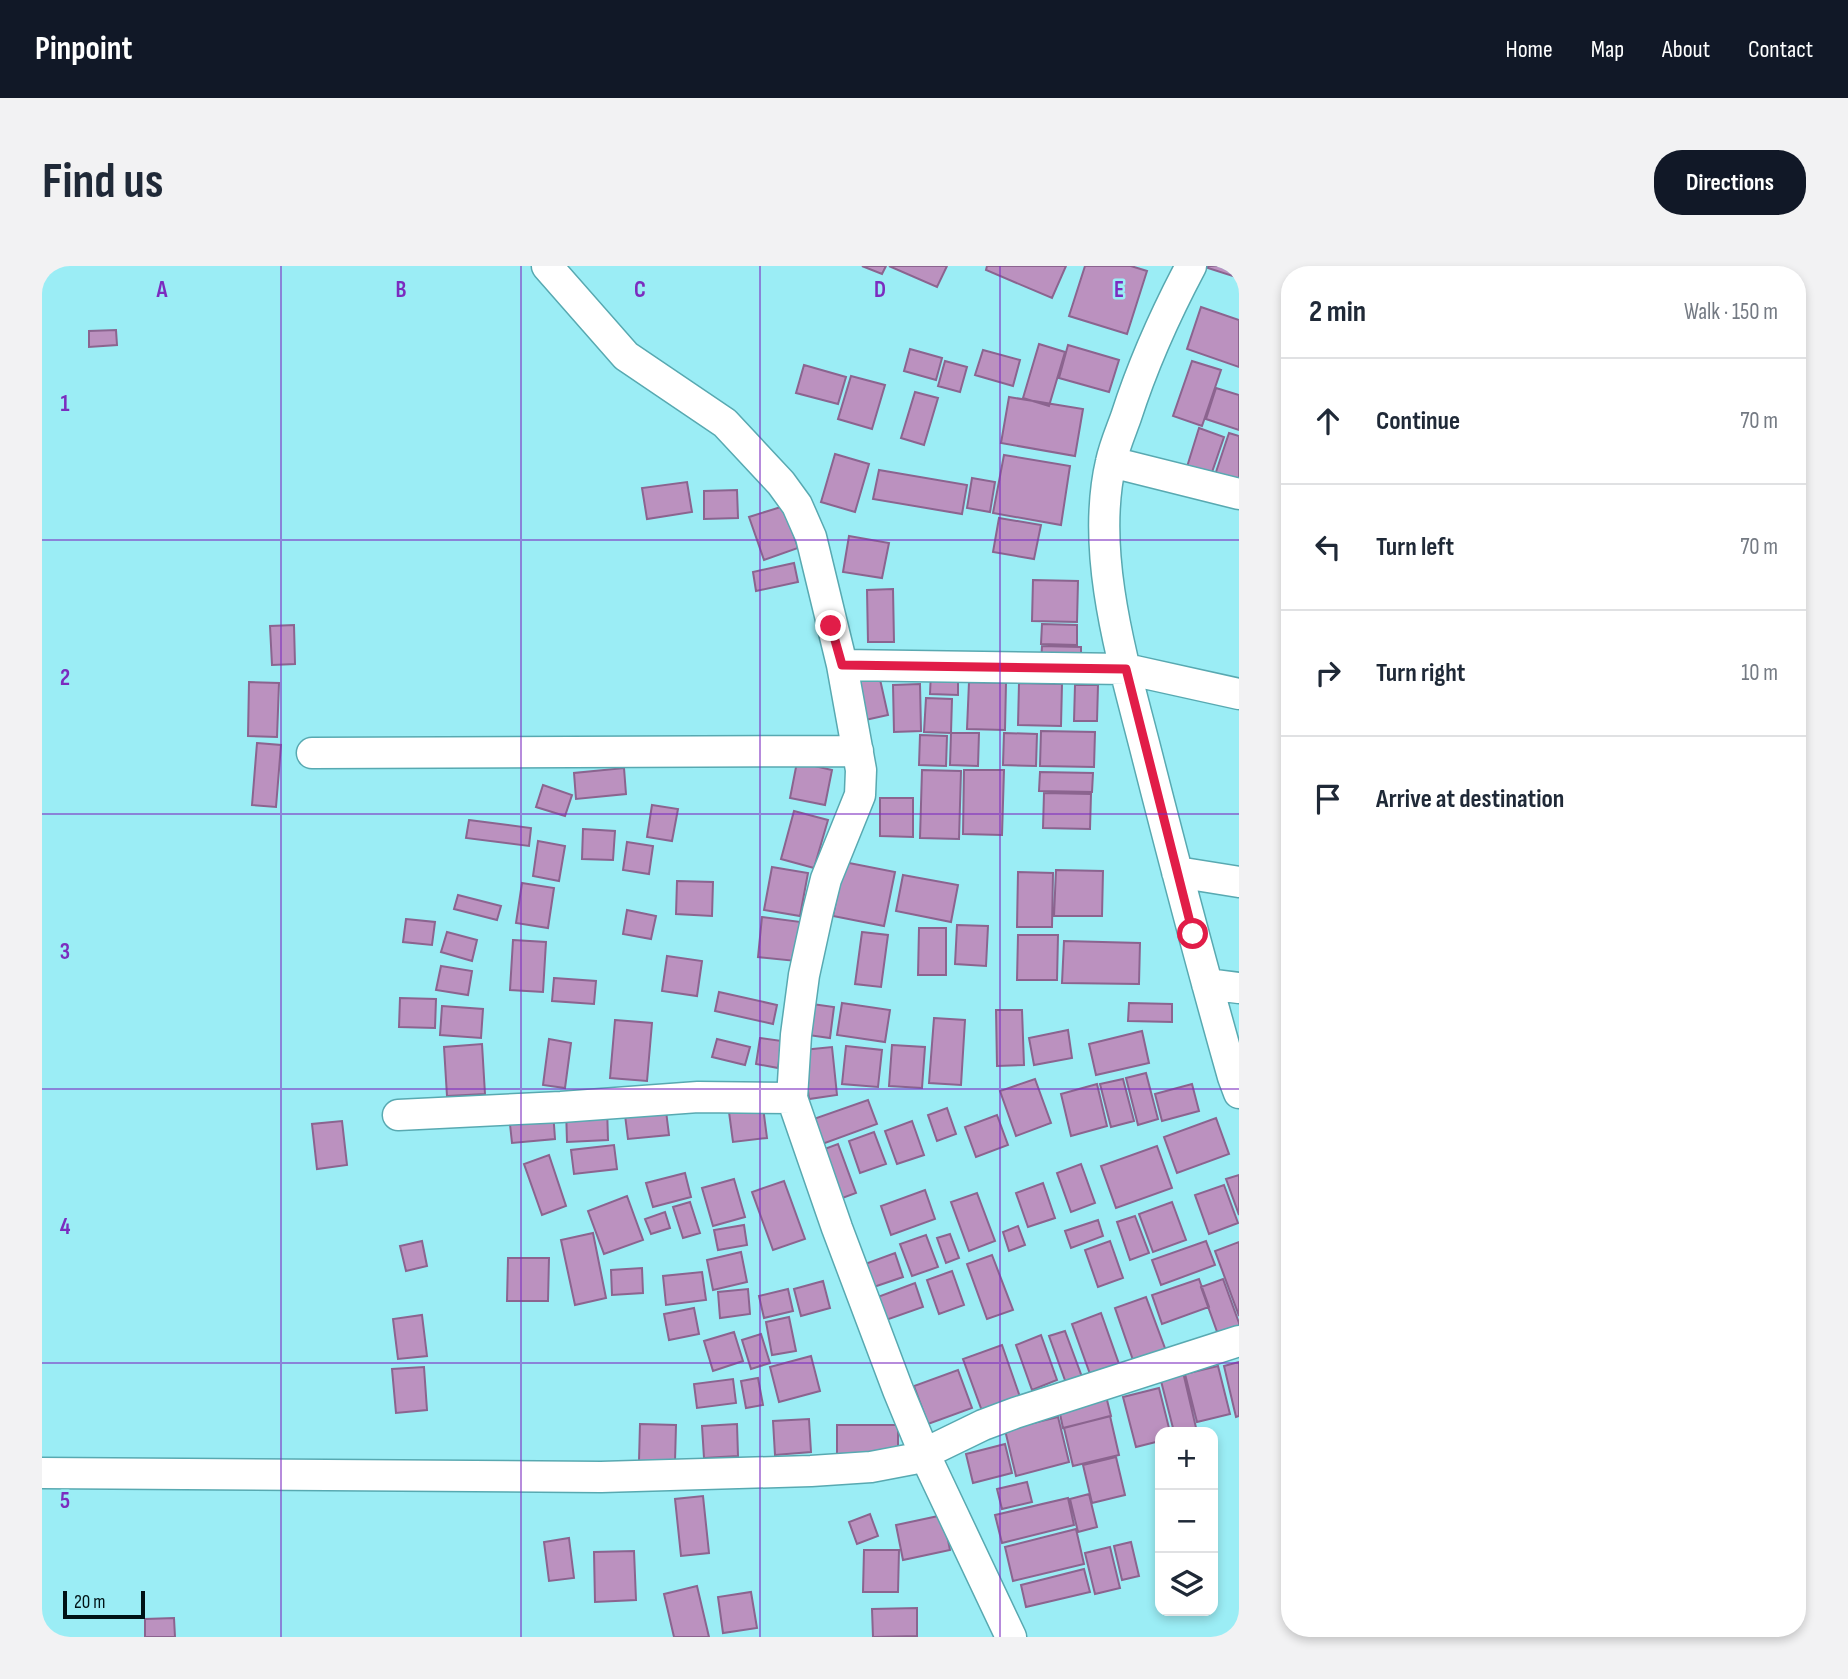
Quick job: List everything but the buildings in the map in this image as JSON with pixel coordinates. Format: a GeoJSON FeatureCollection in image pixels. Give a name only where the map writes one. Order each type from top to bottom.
{"type":"FeatureCollection","features":[{"type":"Feature","properties":{"kind":"street"},"geometry":{"type":"LineString","coordinates":[[547,266],[626,356],[702,405],[725,424],[789,494],[797,505],[811,537],[842,665],[861,770],[860,795],[826,879],[804,975],[796,1035],[792,1098],[853,1274],[924,1453],[1011,1637]]}},
{"type":"Feature","properties":{"kind":"street"},"geometry":{"type":"LineString","coordinates":[[1191,266],[1141,371],[1111,462],[1105,509],[1108,585],[1126,669],[1177,872],[1206,984],[1239,1093]]}},
{"type":"Feature","properties":{"kind":"street"},"geometry":{"type":"LineString","coordinates":[[1111,462],[1239,494]]}},
{"type":"Feature","properties":{"kind":"street"},"geometry":{"type":"LineString","coordinates":[[842,665],[1126,669],[1239,694]]}},
{"type":"Feature","properties":{"kind":"street"},"geometry":{"type":"LineString","coordinates":[[312,753],[858,751]]}},
{"type":"Feature","properties":{"kind":"street"},"geometry":{"type":"LineString","coordinates":[[1177,872],[1239,882]]}},
{"type":"Feature","properties":{"kind":"street"},"geometry":{"type":"LineString","coordinates":[[1206,984],[1239,988]]}},
{"type":"Feature","properties":{"kind":"street"},"geometry":{"type":"LineString","coordinates":[[398,1115],[698,1097],[792,1098]]}},
{"type":"Feature","properties":{"kind":"street"},"geometry":{"type":"LineString","coordinates":[[42,1473],[601,1477],[751,1474],[872,1467],[913,1459],[1015,1413],[1239,1341]]}},
{"type":"Feature","properties":{"kind":"route"},"geometry":{"type":"LineString","coordinates":[[831,626],[842,665],[1126,669],[1193,934]]}}]}
